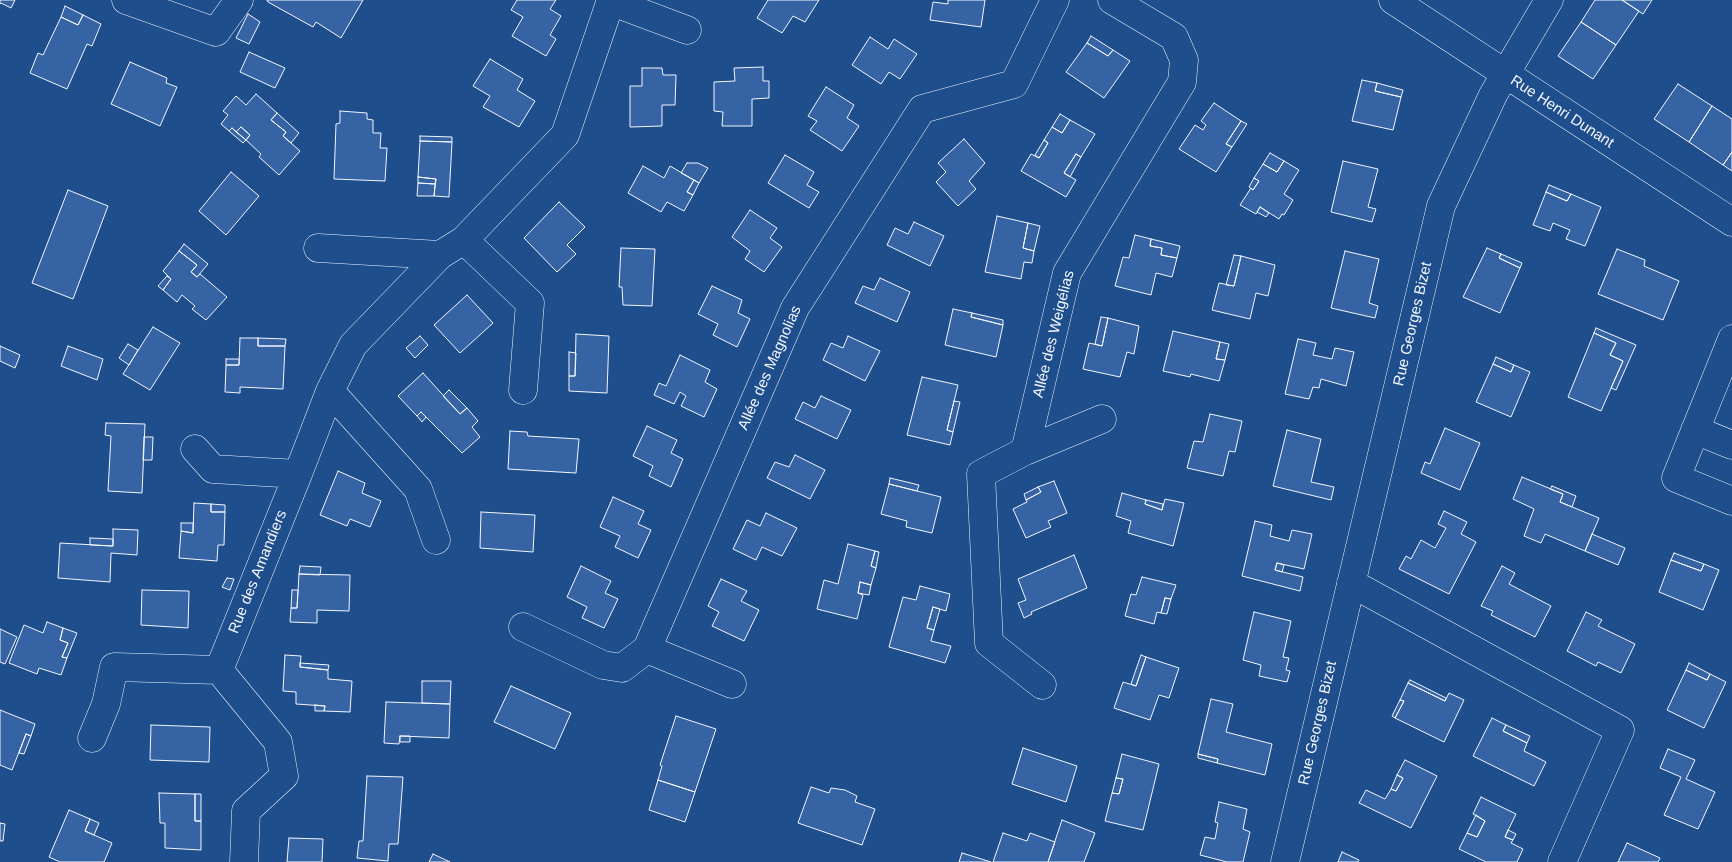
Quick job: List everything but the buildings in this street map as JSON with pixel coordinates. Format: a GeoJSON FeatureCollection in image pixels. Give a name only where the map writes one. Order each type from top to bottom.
{"type":"FeatureCollection","features":[{"type":"Feature","properties":{"kind":"street"},"geometry":{"type":"LineString","coordinates":[[131,1],[216,32],[239,0]]}},
{"type":"Feature","properties":{"kind":"street","name":"Allée des Magnolias"},"geometry":{"type":"LineString","coordinates":[[647,649],[795,308],[922,109],[1014,84],[1055,0]]}},
{"type":"Feature","properties":{"kind":"street","name":"Allée des Weigélias"},"geometry":{"type":"LineString","coordinates":[[1025,451],[1067,273],[1138,176],[1182,82],[1184,60],[1174,37],[1112,0]]}},
{"type":"Feature","properties":{"kind":"street","name":"Rue Henri Dunant"},"geometry":{"type":"LineString","coordinates":[[1393,0],[1732,222]]}},
{"type":"Feature","properties":{"kind":"street","name":"Rue Georges Bizet"},"geometry":{"type":"LineString","coordinates":[[1285,862],[1442,206],[1494,95],[1549,0]]}},
{"type":"Feature","properties":{"kind":"street","name":"Rue des Amandiers"},"geometry":{"type":"LineString","coordinates":[[219,670],[330,390],[353,345],[440,255],[464,240],[565,135],[611,1],[686,30]]}},
{"type":"Feature","properties":{"kind":"street"},"geometry":{"type":"LineString","coordinates":[[464,240],[530,303],[523,390]]}},
{"type":"Feature","properties":{"kind":"street"},"geometry":{"type":"LineString","coordinates":[[318,248],[440,255]]}},
{"type":"Feature","properties":{"kind":"street"},"geometry":{"type":"LineString","coordinates":[[1732,339],[1676,478],[1732,501]]}},
{"type":"Feature","properties":{"kind":"street"},"geometry":{"type":"LineString","coordinates":[[330,390],[418,489],[436,540]]}},
{"type":"Feature","properties":{"kind":"street"},"geometry":{"type":"LineString","coordinates":[[1042,686],[989,643],[980,474],[1025,451],[1102,419]]}},
{"type":"Feature","properties":{"kind":"street"},"geometry":{"type":"LineString","coordinates":[[1695,430],[1732,445]]}},
{"type":"Feature","properties":{"kind":"street"},"geometry":{"type":"LineString","coordinates":[[195,449],[213,469],[298,474]]}},
{"type":"Feature","properties":{"kind":"street"},"geometry":{"type":"LineString","coordinates":[[1351,583],[1620,730],[1562,862]]}},
{"type":"Feature","properties":{"kind":"street"},"geometry":{"type":"LineString","coordinates":[[522,627],[603,665],[622,668],[647,649],[732,684]]}},
{"type":"Feature","properties":{"kind":"street"},"geometry":{"type":"LineString","coordinates":[[92,738],[106,704],[114,667],[219,670],[278,742],[284,776],[246,811],[244,862]]}}]}
